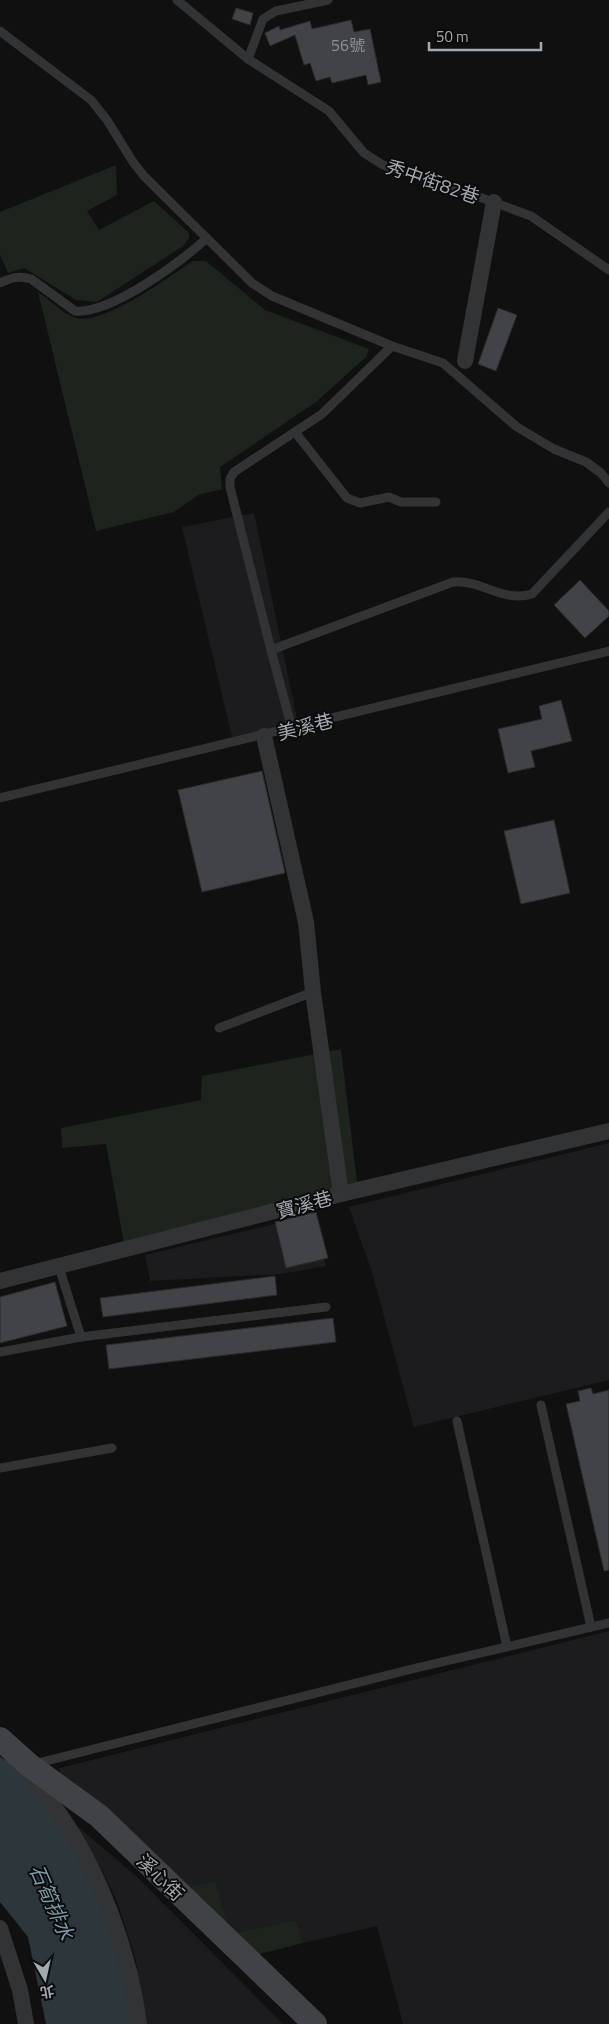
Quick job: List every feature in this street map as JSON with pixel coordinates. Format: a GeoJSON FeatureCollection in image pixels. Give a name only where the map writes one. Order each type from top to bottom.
{"type":"FeatureCollection","features":[{"type":"Feature","properties":{"kind":"street"},"geometry":{"type":"LineString","coordinates":[[465,361],[494,202]]}},
{"type":"Feature","properties":{"kind":"street"},"geometry":{"type":"LineString","coordinates":[[264,736],[306,922],[313,992],[341,1194]]}},
{"type":"Feature","properties":{"kind":"street","name":"寶溪巷"},"geometry":{"type":"LineString","coordinates":[[0,1281],[341,1194],[609,1132]]}},
{"type":"Feature","properties":{"kind":"street","name":"溪心街"},"geometry":{"type":"LineString","coordinates":[[0,1739],[34,1769],[99,1816],[315,2024]]}},
{"type":"Feature","properties":{"kind":"street"},"geometry":{"type":"LineString","coordinates":[[34,1769],[35,1784],[62,1815],[82,1848],[117,1932],[133,1985],[139,2024]]}},
{"type":"Feature","properties":{"kind":"street"},"geometry":{"type":"LineString","coordinates":[[0,1928],[20,1990],[26,2024]]}},
{"type":"Feature","properties":{"kind":"lane","name":"秀中街82巷"},"geometry":{"type":"LineString","coordinates":[[177,0],[248,60],[329,111],[364,153],[383,165],[531,216],[609,270]]}},
{"type":"Feature","properties":{"kind":"lane"},"geometry":{"type":"LineString","coordinates":[[248,60],[263,19],[276,11],[328,0]]}},
{"type":"Feature","properties":{"kind":"lane"},"geometry":{"type":"LineString","coordinates":[[0,31],[91,100],[108,120],[133,162],[206,239],[265,293],[392,346],[443,363],[516,427],[554,449],[586,462],[601,473],[609,483]]}},
{"type":"Feature","properties":{"kind":"lane"},"geometry":{"type":"LineString","coordinates":[[0,283],[15,276],[23,276],[31,279],[75,311],[84,312],[99,308],[151,280],[184,259],[206,239]]}},
{"type":"Feature","properties":{"kind":"lane"},"geometry":{"type":"LineString","coordinates":[[292,729],[229,483],[234,472],[322,414],[392,346]]}},
{"type":"Feature","properties":{"kind":"lane"},"geometry":{"type":"LineString","coordinates":[[295,432],[342,494],[353,501],[366,503],[389,497],[401,502],[436,502]]}},
{"type":"Feature","properties":{"kind":"lane"},"geometry":{"type":"LineString","coordinates":[[271,650],[453,582],[465,582],[506,596],[532,594],[609,512]]}},
{"type":"Feature","properties":{"kind":"lane","name":"美溪巷"},"geometry":{"type":"LineString","coordinates":[[0,798],[264,736],[609,651]]}},
{"type":"Feature","properties":{"kind":"lane"},"geometry":{"type":"LineString","coordinates":[[219,1028],[313,992]]}},
{"type":"Feature","properties":{"kind":"lane"},"geometry":{"type":"LineString","coordinates":[[59,1267],[81,1337]]}},
{"type":"Feature","properties":{"kind":"lane"},"geometry":{"type":"LineString","coordinates":[[0,1352],[81,1337],[326,1307]]}},
{"type":"Feature","properties":{"kind":"lane"},"geometry":{"type":"LineString","coordinates":[[541,1405],[592,1627]]}},
{"type":"Feature","properties":{"kind":"lane"},"geometry":{"type":"LineString","coordinates":[[457,1421],[507,1647]]}},
{"type":"Feature","properties":{"kind":"lane"},"geometry":{"type":"LineString","coordinates":[[0,1468],[112,1448]]}},
{"type":"Feature","properties":{"kind":"lane"},"geometry":{"type":"LineString","coordinates":[[34,1769],[507,1647],[609,1623]]}},
{"type":"Feature","properties":{"kind":"shaded area"},"geometry":{"type":"Polygon","coordinates":[[[116,165],[117,195],[87,211],[99,230],[154,201],[189,233],[189,238],[183,246],[97,302],[76,300],[24,268],[8,273],[0,255],[0,212],[116,165]]]}},
{"type":"Feature","properties":{"kind":"shaded area"},"geometry":{"type":"Polygon","coordinates":[[[193,261],[206,261],[265,310],[369,349],[366,357],[316,402],[220,467],[222,489],[198,495],[174,512],[96,531],[38,292],[69,315],[85,319],[117,309],[193,261]]]}},
{"type":"Feature","properties":{"kind":"shaded area"},"geometry":{"type":"Polygon","coordinates":[[[254,513],[299,728],[233,741],[182,527],[254,513]]]}},
{"type":"Feature","properties":{"kind":"shaded area"},"geometry":{"type":"Polygon","coordinates":[[[341,1049],[358,1190],[125,1249],[106,1144],[62,1148],[61,1128],[201,1100],[202,1076],[341,1049]]]}},
{"type":"Feature","properties":{"kind":"shaded area"},"geometry":{"type":"Polygon","coordinates":[[[609,1143],[609,1380],[414,1427],[372,1272],[349,1207],[609,1143]]]}},
{"type":"Feature","properties":{"kind":"shaded area"},"geometry":{"type":"Polygon","coordinates":[[[312,1215],[326,1266],[281,1274],[150,1281],[145,1255],[312,1215]]]}},
{"type":"Feature","properties":{"kind":"shaded area"},"geometry":{"type":"Polygon","coordinates":[[[609,1631],[609,2024],[403,2024],[377,1926],[303,1943],[296,1920],[230,1934],[183,1889],[152,1879],[57,1785],[60,1768],[609,1631]]]}},
{"type":"Feature","properties":{"kind":"shaded area"},"geometry":{"type":"Polygon","coordinates":[[[75,1824],[137,1877],[283,2024],[146,2024],[136,1961],[118,1904],[105,1876],[75,1824]]]}},
{"type":"Feature","properties":{"kind":"shaded area"},"geometry":{"type":"Polygon","coordinates":[[[177,1874],[183,1889],[215,1881],[230,1934],[296,1920],[303,1943],[243,1958],[152,1879],[177,1874]]]}},
{"type":"Feature","properties":{"kind":"water","name":"石筍排水"},"geometry":{"type":"Polygon","coordinates":[[[0,1757],[37,1778],[99,1867],[138,1973],[143,2024],[46,2024],[28,1937],[0,1902],[0,1757]]]}},
{"type":"Feature","properties":{"kind":"building"},"geometry":{"type":"Polygon","coordinates":[[[236,8],[253,13],[250,25],[232,19],[236,8]]]}},
{"type":"Feature","properties":{"kind":"building"},"geometry":{"type":"Polygon","coordinates":[[[351,20],[354,32],[370,29],[381,82],[368,85],[366,75],[332,83],[330,77],[316,81],[310,63],[304,65],[295,35],[270,46],[265,33],[279,26],[280,30],[310,21],[312,29],[351,20]]]}},
{"type":"Feature","properties":{"kind":"building"},"geometry":{"type":"Polygon","coordinates":[[[498,308],[517,315],[496,371],[478,364],[498,308]]]}},
{"type":"Feature","properties":{"kind":"building"},"geometry":{"type":"Polygon","coordinates":[[[580,580],[609,611],[609,616],[585,638],[554,605],[580,580]]]}},
{"type":"Feature","properties":{"kind":"building"},"geometry":{"type":"Polygon","coordinates":[[[561,700],[572,741],[531,751],[535,767],[508,773],[498,729],[542,719],[539,706],[561,700]]]}},
{"type":"Feature","properties":{"kind":"building"},"geometry":{"type":"Polygon","coordinates":[[[262,771],[285,873],[202,892],[178,790],[262,771]]]}},
{"type":"Feature","properties":{"kind":"building"},"geometry":{"type":"Polygon","coordinates":[[[554,820],[570,893],[521,904],[504,831],[554,820]]]}},
{"type":"Feature","properties":{"kind":"building"},"geometry":{"type":"Polygon","coordinates":[[[316,1212],[328,1258],[286,1268],[275,1222],[316,1212]]]}},
{"type":"Feature","properties":{"kind":"building"},"geometry":{"type":"Polygon","coordinates":[[[275,1276],[277,1295],[103,1317],[100,1298],[275,1276]]]}},
{"type":"Feature","properties":{"kind":"building"},"geometry":{"type":"Polygon","coordinates":[[[55,1282],[67,1326],[0,1343],[0,1297],[55,1282]]]}},
{"type":"Feature","properties":{"kind":"building"},"geometry":{"type":"Polygon","coordinates":[[[333,1318],[336,1342],[109,1369],[106,1345],[333,1318]]]}},
{"type":"Feature","properties":{"kind":"building"},"geometry":{"type":"Polygon","coordinates":[[[591,1388],[593,1394],[609,1390],[609,1570],[604,1571],[566,1404],[580,1401],[578,1391],[591,1388]]]}}]}
